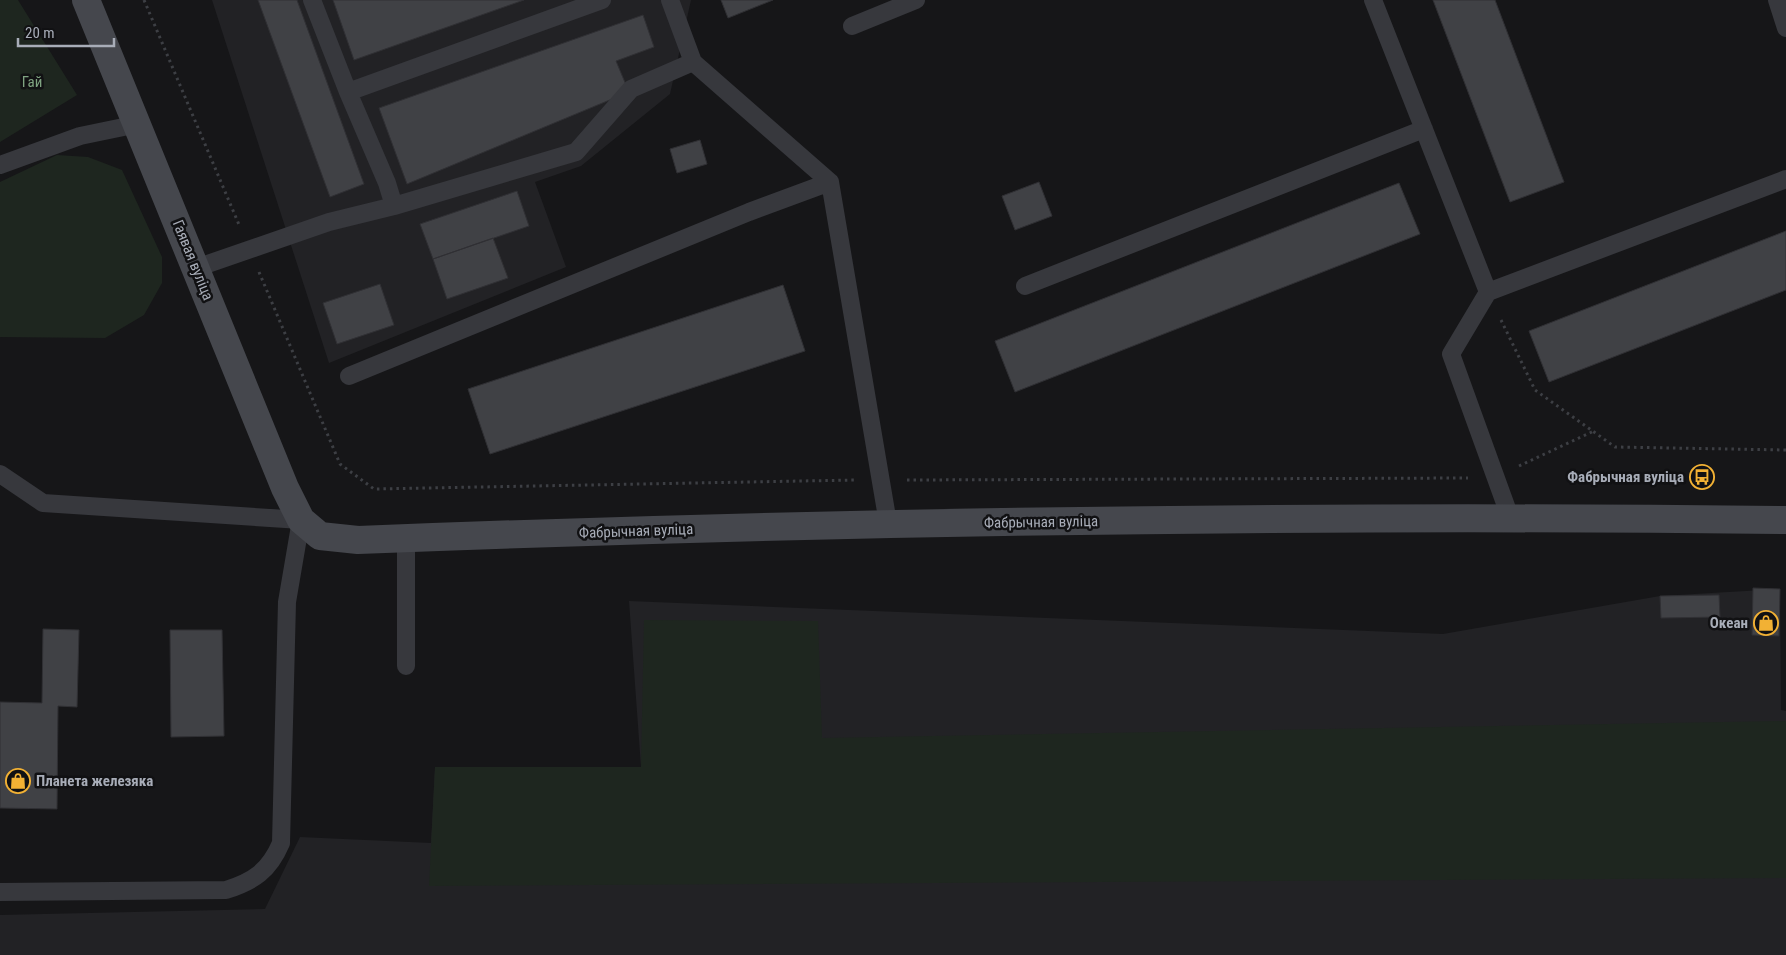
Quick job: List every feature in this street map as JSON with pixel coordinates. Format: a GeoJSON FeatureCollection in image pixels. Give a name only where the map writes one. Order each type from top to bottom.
{"type":"FeatureCollection","features":[{"type":"Feature","properties":{"kind":"main road","name":"Гаявая вуліца"},"geometry":{"type":"LineString","coordinates":[[86,0],[286,488],[301,520]]}},
{"type":"Feature","properties":{"kind":"main road","name":"Фабрычная вуліца"},"geometry":{"type":"LineString","coordinates":[[301,520],[320,536],[358,540],[888,523],[1510,518],[1786,520]]}},
{"type":"Feature","properties":{"kind":"lane"},"geometry":{"type":"LineString","coordinates":[[312,0],[348,92],[387,183],[394,206]]}},
{"type":"Feature","properties":{"kind":"lane"},"geometry":{"type":"LineString","coordinates":[[348,92],[602,0]]}},
{"type":"Feature","properties":{"kind":"lane"},"geometry":{"type":"LineString","coordinates":[[670,0],[692,62],[830,182],[888,523]]}},
{"type":"Feature","properties":{"kind":"lane"},"geometry":{"type":"LineString","coordinates":[[852,26],[916,0]]}},
{"type":"Feature","properties":{"kind":"lane"},"geometry":{"type":"LineString","coordinates":[[1373,0],[1488,292]]}},
{"type":"Feature","properties":{"kind":"lane"},"geometry":{"type":"LineString","coordinates":[[1777,0],[1786,28]]}},
{"type":"Feature","properties":{"kind":"lane"},"geometry":{"type":"LineString","coordinates":[[196,268],[329,222],[394,206],[576,152],[631,90],[692,62]]}},
{"type":"Feature","properties":{"kind":"lane"},"geometry":{"type":"LineString","coordinates":[[0,165],[80,136],[138,124]]}},
{"type":"Feature","properties":{"kind":"lane"},"geometry":{"type":"LineString","coordinates":[[1026,286],[1424,129]]}},
{"type":"Feature","properties":{"kind":"lane"},"geometry":{"type":"LineString","coordinates":[[1510,518],[1451,354],[1488,292],[1786,179]]}},
{"type":"Feature","properties":{"kind":"lane"},"geometry":{"type":"LineString","coordinates":[[349,376],[749,212],[830,182]]}},
{"type":"Feature","properties":{"kind":"lane"},"geometry":{"type":"LineString","coordinates":[[0,474],[43,503],[301,520],[287,602],[281,843],[274,858],[246,884],[226,890],[0,892]]}},
{"type":"Feature","properties":{"kind":"lane"},"geometry":{"type":"LineString","coordinates":[[406,539],[406,666]]}},
{"type":"Feature","properties":{"kind":"path"},"geometry":{"type":"LineString","coordinates":[[144,0],[340,464],[374,489],[880,480],[1496,478],[1594,432]]}},
{"type":"Feature","properties":{"kind":"path"},"geometry":{"type":"LineString","coordinates":[[1488,292],[1535,390],[1615,447],[1786,450]]}},
{"type":"Feature","properties":{"kind":"shaded area"},"geometry":{"type":"Polygon","coordinates":[[[212,0],[691,0],[670,94],[581,166],[535,182],[566,267],[329,363],[212,0]]]}},
{"type":"Feature","properties":{"kind":"shaded area"},"geometry":{"type":"Polygon","coordinates":[[[1780,589],[1781,710],[1786,711],[1786,955],[0,955],[0,915],[265,909],[300,837],[431,843],[435,767],[641,767],[629,601],[1443,634],[1660,596],[1780,589]]]}},
{"type":"Feature","properties":{"kind":"green space","name":"Гай"},"geometry":{"type":"Polygon","coordinates":[[[0,0],[18,0],[77,95],[0,142],[0,0]]]}},
{"type":"Feature","properties":{"kind":"green space"},"geometry":{"type":"Polygon","coordinates":[[[57,155],[88,157],[122,170],[162,257],[162,283],[144,315],[105,338],[0,337],[0,182],[57,155]]]}},
{"type":"Feature","properties":{"kind":"green space"},"geometry":{"type":"Polygon","coordinates":[[[644,620],[818,621],[822,738],[1786,721],[1786,878],[429,886],[435,767],[641,767],[644,620]]]}},
{"type":"Feature","properties":{"kind":"building"},"geometry":{"type":"Polygon","coordinates":[[[258,0],[297,0],[364,184],[330,197],[258,0]]]}},
{"type":"Feature","properties":{"kind":"building"},"geometry":{"type":"Polygon","coordinates":[[[333,0],[524,0],[354,60],[333,0]]]}},
{"type":"Feature","properties":{"kind":"building"},"geometry":{"type":"Polygon","coordinates":[[[721,0],[773,0],[728,18],[721,0]]]}},
{"type":"Feature","properties":{"kind":"building"},"geometry":{"type":"Polygon","coordinates":[[[1433,0],[1495,0],[1564,182],[1510,202],[1433,0]]]}},
{"type":"Feature","properties":{"kind":"building"},"geometry":{"type":"Polygon","coordinates":[[[643,15],[654,47],[616,61],[629,92],[407,184],[379,108],[643,15]]]}},
{"type":"Feature","properties":{"kind":"building"},"geometry":{"type":"Polygon","coordinates":[[[700,140],[707,164],[677,173],[670,149],[700,140]]]}},
{"type":"Feature","properties":{"kind":"building"},"geometry":{"type":"Polygon","coordinates":[[[1039,182],[1052,216],[1015,230],[1002,196],[1039,182]]]}},
{"type":"Feature","properties":{"kind":"building"},"geometry":{"type":"Polygon","coordinates":[[[1399,183],[1420,234],[1015,392],[995,341],[1399,183]]]}},
{"type":"Feature","properties":{"kind":"building"},"geometry":{"type":"Polygon","coordinates":[[[517,191],[529,226],[433,259],[420,224],[517,191]]]}},
{"type":"Feature","properties":{"kind":"building"},"geometry":{"type":"Polygon","coordinates":[[[1786,231],[1786,290],[1549,382],[1529,331],[1786,231]]]}},
{"type":"Feature","properties":{"kind":"building"},"geometry":{"type":"Polygon","coordinates":[[[493,238],[508,278],[447,299],[433,259],[493,238]]]}},
{"type":"Feature","properties":{"kind":"building"},"geometry":{"type":"Polygon","coordinates":[[[380,284],[394,325],[337,344],[323,303],[380,284]]]}},
{"type":"Feature","properties":{"kind":"building"},"geometry":{"type":"Polygon","coordinates":[[[783,285],[805,351],[490,454],[468,389],[783,285]]]}},
{"type":"Feature","properties":{"kind":"building","name":"Океан"},"geometry":{"type":"Polygon","coordinates":[[[1753,588],[1780,589],[1779,636],[1752,635],[1753,588]]]}},
{"type":"Feature","properties":{"kind":"building"},"geometry":{"type":"Polygon","coordinates":[[[1719,595],[1720,617],[1661,618],[1660,596],[1719,595]]]}},
{"type":"Feature","properties":{"kind":"building"},"geometry":{"type":"Polygon","coordinates":[[[43,629],[79,630],[77,707],[58,706],[57,809],[0,808],[0,702],[42,703],[43,629]]]}},
{"type":"Feature","properties":{"kind":"building"},"geometry":{"type":"Polygon","coordinates":[[[170,630],[222,630],[224,736],[171,737],[170,630]]]}},
{"type":"Feature","properties":{"kind":"place","name":"Фабрычная вуліца"},"geometry":{"type":"Point","coordinates":[1702,477]}},
{"type":"Feature","properties":{"kind":"place","name":"Океан"},"geometry":{"type":"Point","coordinates":[1766,623]}},
{"type":"Feature","properties":{"kind":"place","name":"Планета железяка"},"geometry":{"type":"Point","coordinates":[18,781]}}]}
